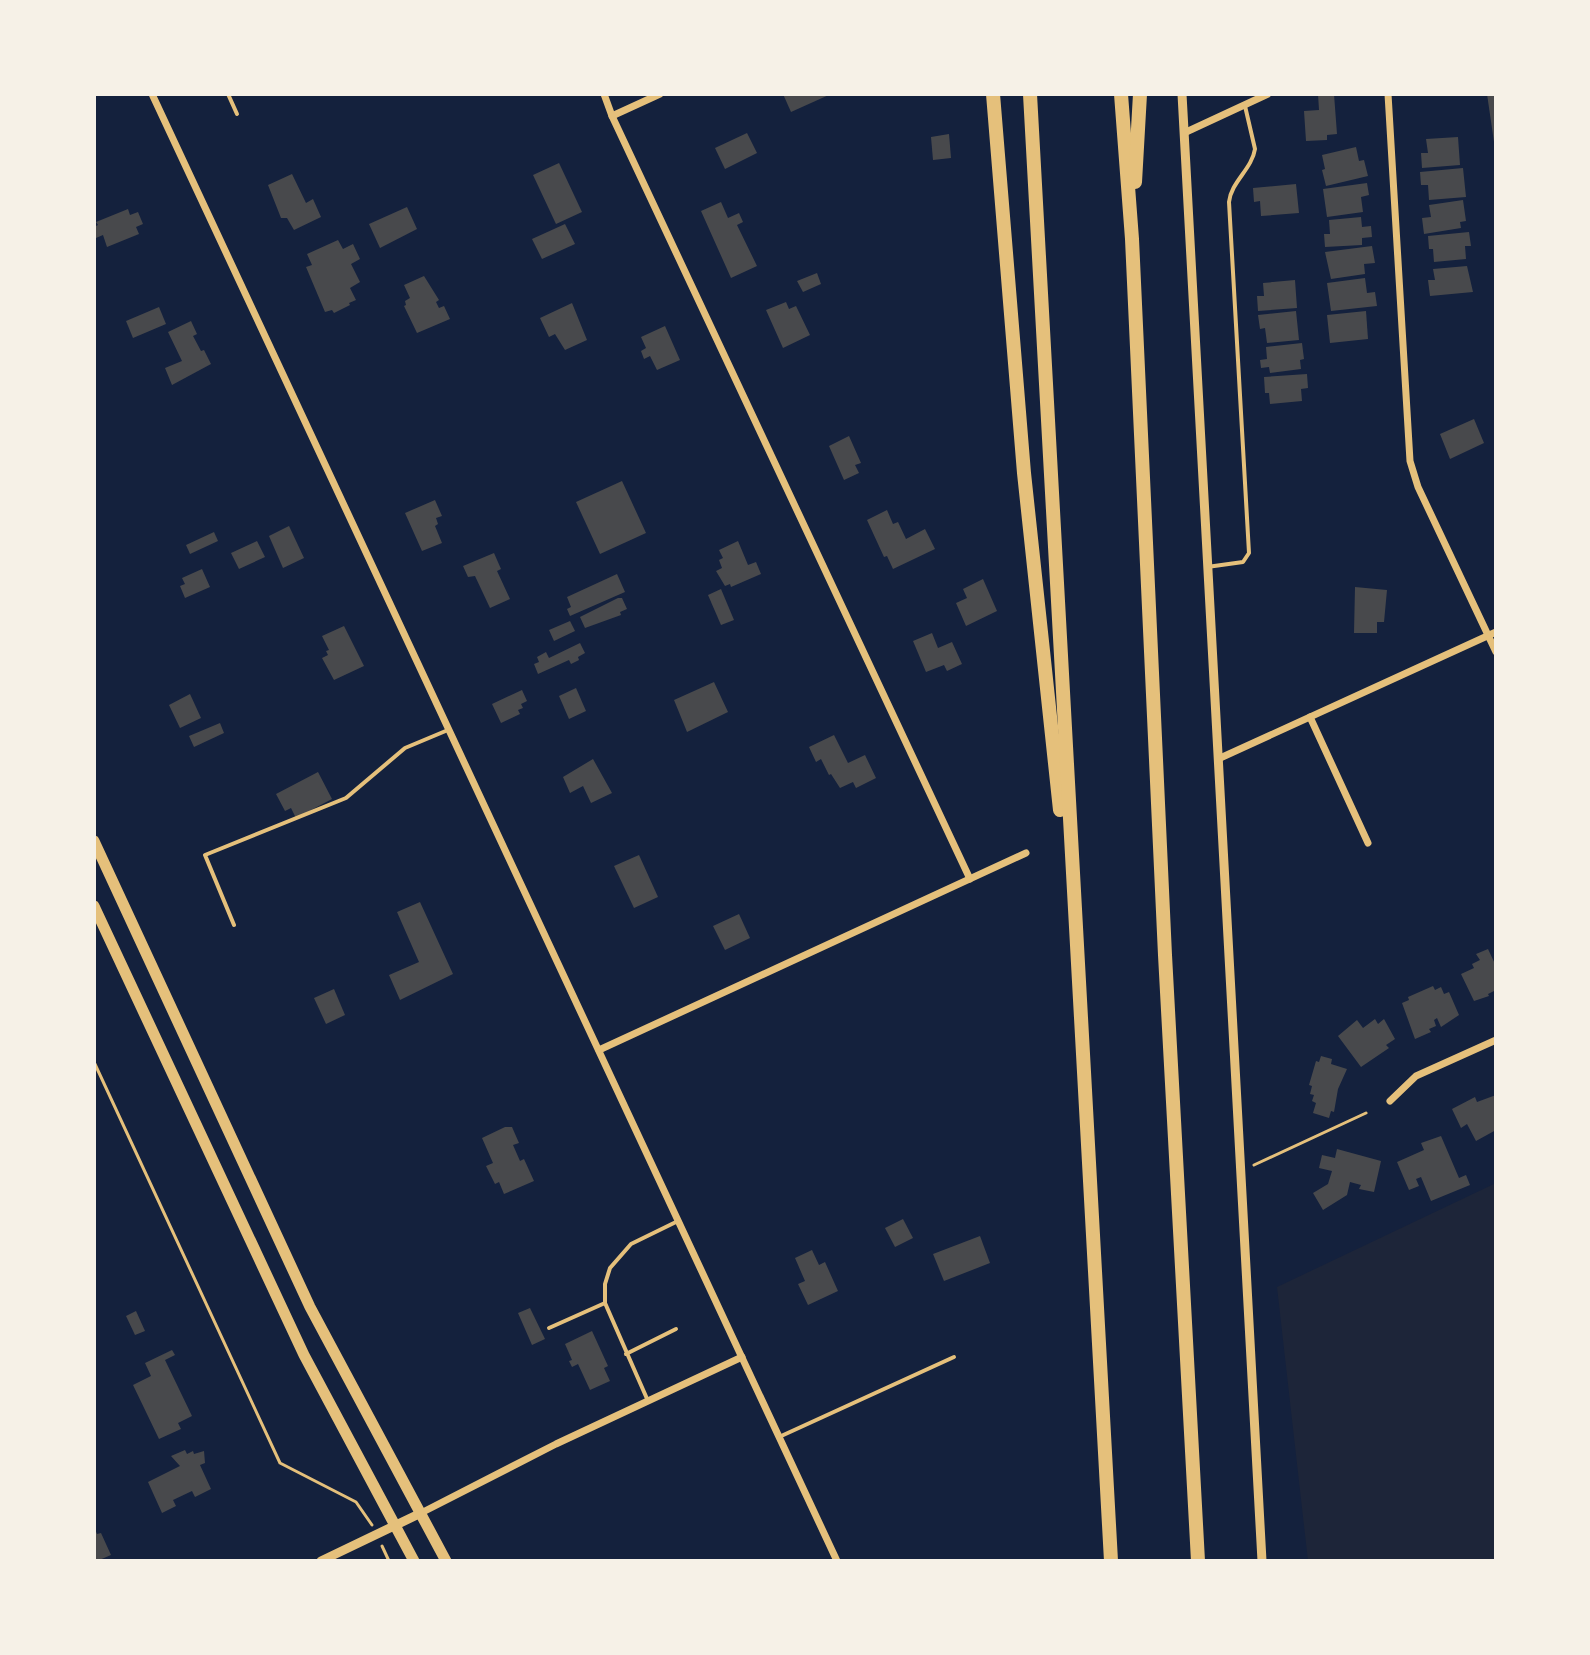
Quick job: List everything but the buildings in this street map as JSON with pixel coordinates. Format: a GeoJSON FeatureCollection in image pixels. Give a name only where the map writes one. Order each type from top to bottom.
{"type":"FeatureCollection","features":[{"type":"Feature","properties":{"kind":"highway"},"geometry":{"type":"LineString","coordinates":[[993,94],[1024,473],[1077,967]]}},
{"type":"Feature","properties":{"kind":"highway"},"geometry":{"type":"LineString","coordinates":[[1030,94],[1111,1561]]}},
{"type":"Feature","properties":{"kind":"highway"},"geometry":{"type":"LineString","coordinates":[[1121,94],[1132,239],[1198,1561]]}},
{"type":"Feature","properties":{"kind":"highway"},"geometry":{"type":"LineString","coordinates":[[1132,239],[1140,94]]}},
{"type":"Feature","properties":{"kind":"main road"},"geometry":{"type":"LineString","coordinates":[[94,841],[310,1307],[446,1561]]}},
{"type":"Feature","properties":{"kind":"main road"},"geometry":{"type":"LineString","coordinates":[[94,906],[304,1355],[414,1561]]}},
{"type":"Feature","properties":{"kind":"street"},"geometry":{"type":"LineString","coordinates":[[152,94],[837,1561]]}},
{"type":"Feature","properties":{"kind":"street"},"geometry":{"type":"LineString","coordinates":[[604,94],[970,879]]}},
{"type":"Feature","properties":{"kind":"street"},"geometry":{"type":"LineString","coordinates":[[612,116],[660,94]]}},
{"type":"Feature","properties":{"kind":"street"},"geometry":{"type":"LineString","coordinates":[[1182,94],[1262,1561]]}},
{"type":"Feature","properties":{"kind":"street"},"geometry":{"type":"LineString","coordinates":[[1184,133],[1268,94]]}},
{"type":"Feature","properties":{"kind":"street"},"geometry":{"type":"LineString","coordinates":[[1388,94],[1410,461],[1418,487],[1492,634],[1496,652]]}},
{"type":"Feature","properties":{"kind":"street"},"geometry":{"type":"LineString","coordinates":[[1218,759],[1492,634]]}},
{"type":"Feature","properties":{"kind":"street"},"geometry":{"type":"LineString","coordinates":[[1310,717],[1368,843]]}},
{"type":"Feature","properties":{"kind":"street"},"geometry":{"type":"LineString","coordinates":[[599,1050],[1026,853]]}},
{"type":"Feature","properties":{"kind":"street"},"geometry":{"type":"LineString","coordinates":[[1390,1101],[1416,1076],[1496,1040]]}},
{"type":"Feature","properties":{"kind":"street"},"geometry":{"type":"LineString","coordinates":[[321,1561],[742,1357]]}},
{"type":"Feature","properties":{"kind":"lane"},"geometry":{"type":"LineString","coordinates":[[228,94],[237,114]]}},
{"type":"Feature","properties":{"kind":"lane"},"geometry":{"type":"LineString","coordinates":[[1207,567],[1243,562],[1249,553],[1229,202],[1233,189],[1254,156],[1245,104]]}},
{"type":"Feature","properties":{"kind":"lane"},"geometry":{"type":"LineString","coordinates":[[234,925],[205,855],[346,798],[405,748],[448,730]]}},
{"type":"Feature","properties":{"kind":"lane"},"geometry":{"type":"LineString","coordinates":[[648,1401],[605,1303],[605,1284],[610,1268],[631,1244],[678,1221]]}},
{"type":"Feature","properties":{"kind":"lane"},"geometry":{"type":"LineString","coordinates":[[549,1328],[605,1303]]}},
{"type":"Feature","properties":{"kind":"lane"},"geometry":{"type":"LineString","coordinates":[[626,1354],[676,1329]]}},
{"type":"Feature","properties":{"kind":"lane"},"geometry":{"type":"LineString","coordinates":[[779,1437],[954,1357]]}},
{"type":"Feature","properties":{"kind":"path"},"geometry":{"type":"LineString","coordinates":[[94,1062],[280,1463],[356,1502],[369,1518],[389,1561]]}},
{"type":"Feature","properties":{"kind":"path"},"geometry":{"type":"LineString","coordinates":[[1254,1165],[1366,1113]]}},
{"type":"Feature","properties":{"kind":"shaded area"},"geometry":{"type":"Polygon","coordinates":[[[1496,1183],[1496,1561],[1308,1561],[1277,1287],[1496,1183]]]}}]}
